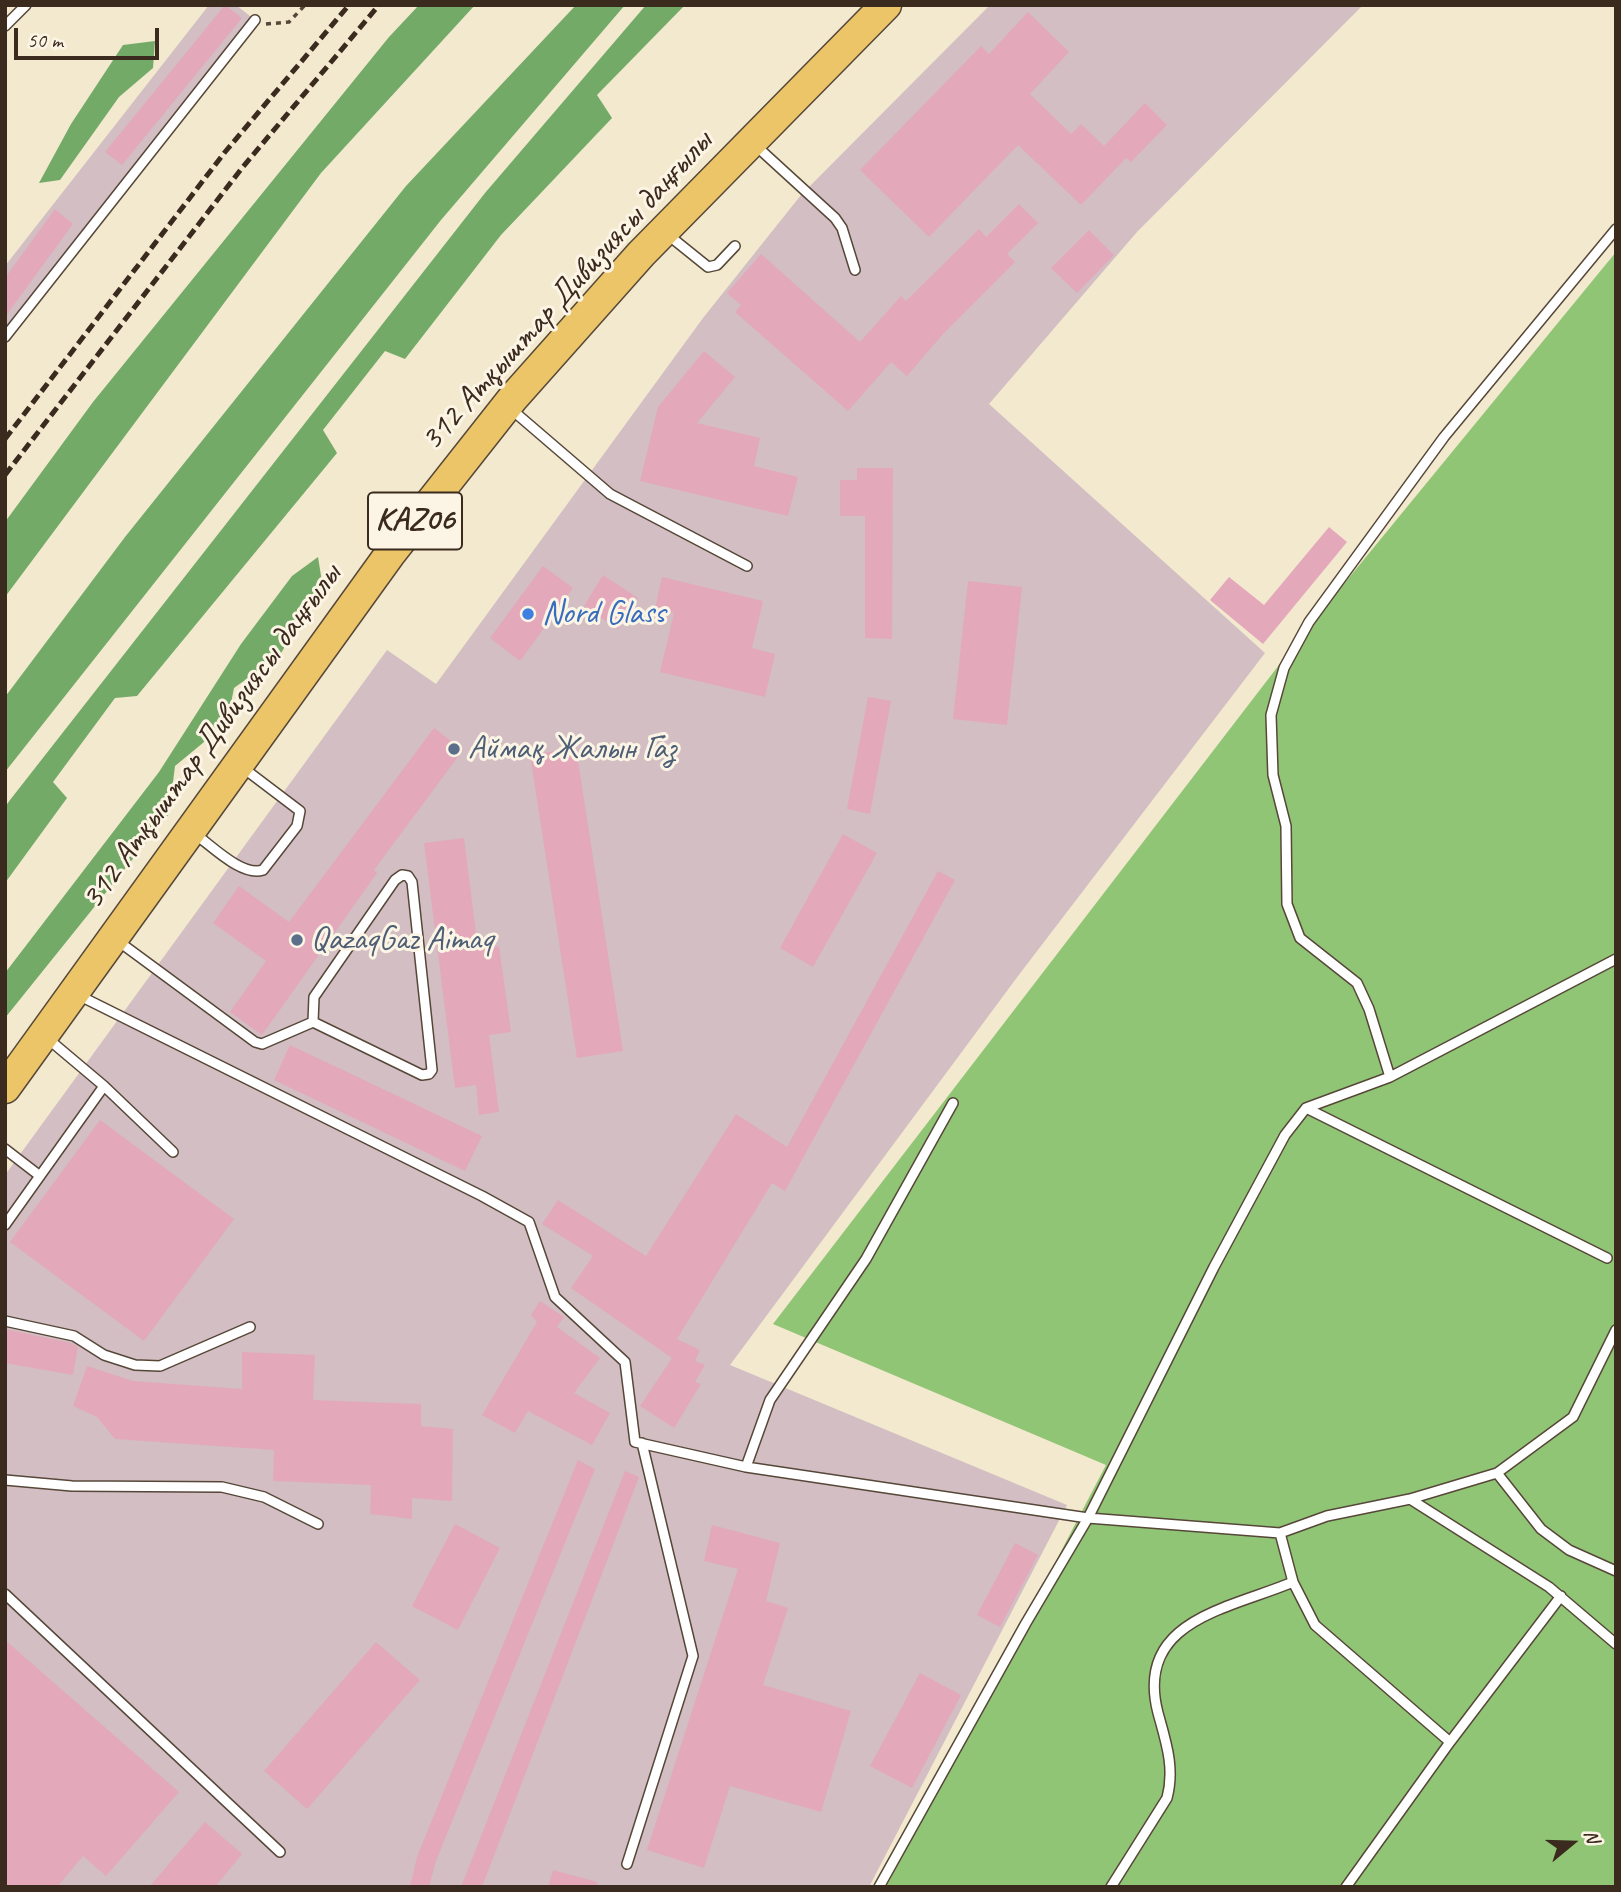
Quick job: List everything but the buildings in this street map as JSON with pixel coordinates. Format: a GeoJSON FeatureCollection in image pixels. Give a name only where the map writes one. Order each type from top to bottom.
{"type":"FeatureCollection","features":[{"type":"Feature","properties":{"kind":"highway","name":"312 Атқыштар Дивизиясы даңғылы"},"geometry":{"type":"LineString","coordinates":[[5,1088],[390,554],[507,405],[664,230],[886,5]]}},
{"type":"Feature","properties":{"kind":"lane"},"geometry":{"type":"LineString","coordinates":[[5,26],[26,5]]}},
{"type":"Feature","properties":{"kind":"lane"},"geometry":{"type":"LineString","coordinates":[[5,337],[255,20]]}},
{"type":"Feature","properties":{"kind":"lane"},"geometry":{"type":"LineString","coordinates":[[750,141],[835,218],[842,228],[855,270]]}},
{"type":"Feature","properties":{"kind":"lane"},"geometry":{"type":"LineString","coordinates":[[1390,1077],[1369,1009],[1357,983],[1300,938],[1287,904],[1286,826],[1273,775],[1271,715],[1284,668],[1309,622],[1444,438],[1616,229]]}},
{"type":"Feature","properties":{"kind":"lane"},"geometry":{"type":"LineString","coordinates":[[664,230],[708,267],[717,265],[735,246]]}},
{"type":"Feature","properties":{"kind":"lane"},"geometry":{"type":"LineString","coordinates":[[507,405],[610,494],[747,566]]}},
{"type":"Feature","properties":{"kind":"lane"},"geometry":{"type":"LineString","coordinates":[[190,831],[245,869],[257,872],[263,870],[297,825],[300,811],[239,764]]}},
{"type":"Feature","properties":{"kind":"lane"},"geometry":{"type":"LineString","coordinates":[[113,938],[255,1042],[262,1044],[313,1022],[422,1075],[429,1074],[432,1070],[412,882],[408,876],[402,875],[395,880],[314,997],[313,1022]]}},
{"type":"Feature","properties":{"kind":"lane"},"geometry":{"type":"LineString","coordinates":[[879,1887],[1026,1623],[1088,1518],[1214,1267],[1285,1135],[1306,1108],[1390,1077],[1616,960]]}},
{"type":"Feature","properties":{"kind":"lane"},"geometry":{"type":"LineString","coordinates":[[74,993],[470,1190],[529,1223],[555,1297],[625,1362],[635,1442],[747,1467],[1088,1518],[1280,1533],[1327,1516],[1409,1500],[1497,1473],[1573,1416],[1616,1330]]}},
{"type":"Feature","properties":{"kind":"lane"},"geometry":{"type":"LineString","coordinates":[[43,1035],[104,1086],[173,1152]]}},
{"type":"Feature","properties":{"kind":"lane"},"geometry":{"type":"LineString","coordinates":[[5,1225],[104,1086]]}},
{"type":"Feature","properties":{"kind":"lane"},"geometry":{"type":"LineString","coordinates":[[747,1467],[770,1400],[866,1259],[953,1103]]}},
{"type":"Feature","properties":{"kind":"lane"},"geometry":{"type":"LineString","coordinates":[[1306,1108],[1607,1258]]}},
{"type":"Feature","properties":{"kind":"lane"},"geometry":{"type":"LineString","coordinates":[[5,1149],[40,1176]]}},
{"type":"Feature","properties":{"kind":"lane"},"geometry":{"type":"LineString","coordinates":[[5,1321],[74,1336],[104,1355],[124,1362],[160,1366],[250,1327]]}},
{"type":"Feature","properties":{"kind":"lane"},"geometry":{"type":"LineString","coordinates":[[627,1864],[693,1656],[642,1443]]}},
{"type":"Feature","properties":{"kind":"lane"},"geometry":{"type":"LineString","coordinates":[[1497,1473],[1541,1529],[1569,1550],[1616,1571]]}},
{"type":"Feature","properties":{"kind":"lane"},"geometry":{"type":"LineString","coordinates":[[5,1480],[72,1486],[222,1487],[264,1497],[318,1524]]}},
{"type":"Feature","properties":{"kind":"lane"},"geometry":{"type":"LineString","coordinates":[[1409,1500],[1562,1595],[1616,1644]]}},
{"type":"Feature","properties":{"kind":"lane"},"geometry":{"type":"LineString","coordinates":[[1280,1533],[1293,1582],[1315,1625],[1450,1742]]}},
{"type":"Feature","properties":{"kind":"lane"},"geometry":{"type":"LineString","coordinates":[[1111,1887],[1167,1798],[1171,1783],[1170,1760],[1152,1689],[1156,1668],[1173,1635],[1211,1611],[1293,1582]]}},
{"type":"Feature","properties":{"kind":"lane"},"geometry":{"type":"LineString","coordinates":[[5,1594],[281,1852]]}},
{"type":"Feature","properties":{"kind":"lane"},"geometry":{"type":"LineString","coordinates":[[1346,1887],[1450,1742],[1562,1595]]}},
{"type":"Feature","properties":{"kind":"path"},"geometry":{"type":"LineString","coordinates":[[255,20],[273,26],[289,22],[306,5]]}},
{"type":"Feature","properties":{"kind":"shaded area"},"geometry":{"type":"Polygon","coordinates":[[[209,5],[236,5],[255,20],[5,337],[5,266],[209,5]]]}},
{"type":"Feature","properties":{"kind":"shaded area"},"geometry":{"type":"Polygon","coordinates":[[[990,5],[1363,5],[1137,232],[989,404],[1265,653],[1018,976],[730,1365],[1067,1505],[869,1887],[5,1887],[5,1175],[387,650],[436,684],[703,318],[801,195],[990,5]]]}},
{"type":"Feature","properties":{"kind":"green space"},"geometry":{"type":"Polygon","coordinates":[[[419,5],[475,5],[321,173],[5,597],[5,522],[93,402],[389,37],[419,5]]]}},
{"type":"Feature","properties":{"kind":"green space"},"geometry":{"type":"Polygon","coordinates":[[[576,5],[625,5],[441,220],[5,772],[5,697],[125,537],[406,186],[576,5]]]}},
{"type":"Feature","properties":{"kind":"green space"},"geometry":{"type":"Polygon","coordinates":[[[646,5],[685,5],[597,95],[612,118],[501,235],[405,359],[385,351],[323,430],[337,453],[137,696],[115,698],[53,782],[67,798],[5,883],[5,807],[10,800],[485,193],[646,5]]]}},
{"type":"Feature","properties":{"kind":"green space"},"geometry":{"type":"Polygon","coordinates":[[[155,41],[153,68],[119,97],[60,180],[39,183],[71,124],[123,45],[155,41]]]}},
{"type":"Feature","properties":{"kind":"green space"},"geometry":{"type":"Polygon","coordinates":[[[1616,252],[1616,1887],[886,1887],[1106,1465],[773,1324],[1302,635],[1616,252]]]}},
{"type":"Feature","properties":{"kind":"green space"},"geometry":{"type":"Polygon","coordinates":[[[318,557],[322,582],[280,655],[234,688],[227,723],[175,766],[169,814],[5,1018],[5,973],[159,772],[241,644],[292,576],[318,557]]]}},
{"type":"Feature","properties":{"kind":"railway"},"geometry":{"type":"LineString","coordinates":[[5,439],[225,152],[349,5]]}},
{"type":"Feature","properties":{"kind":"railway"},"geometry":{"type":"LineString","coordinates":[[5,475],[242,168],[379,5]]}},
{"type":"Feature","properties":{"kind":"place","name":"Nord Glass"},"geometry":{"type":"Point","coordinates":[528,614]}},
{"type":"Feature","properties":{"kind":"place","name":"Аймақ Жалын Газ"},"geometry":{"type":"Point","coordinates":[454,749]}},
{"type":"Feature","properties":{"kind":"place","name":"QazaqGaz Aimaq"},"geometry":{"type":"Point","coordinates":[297,940]}}]}
